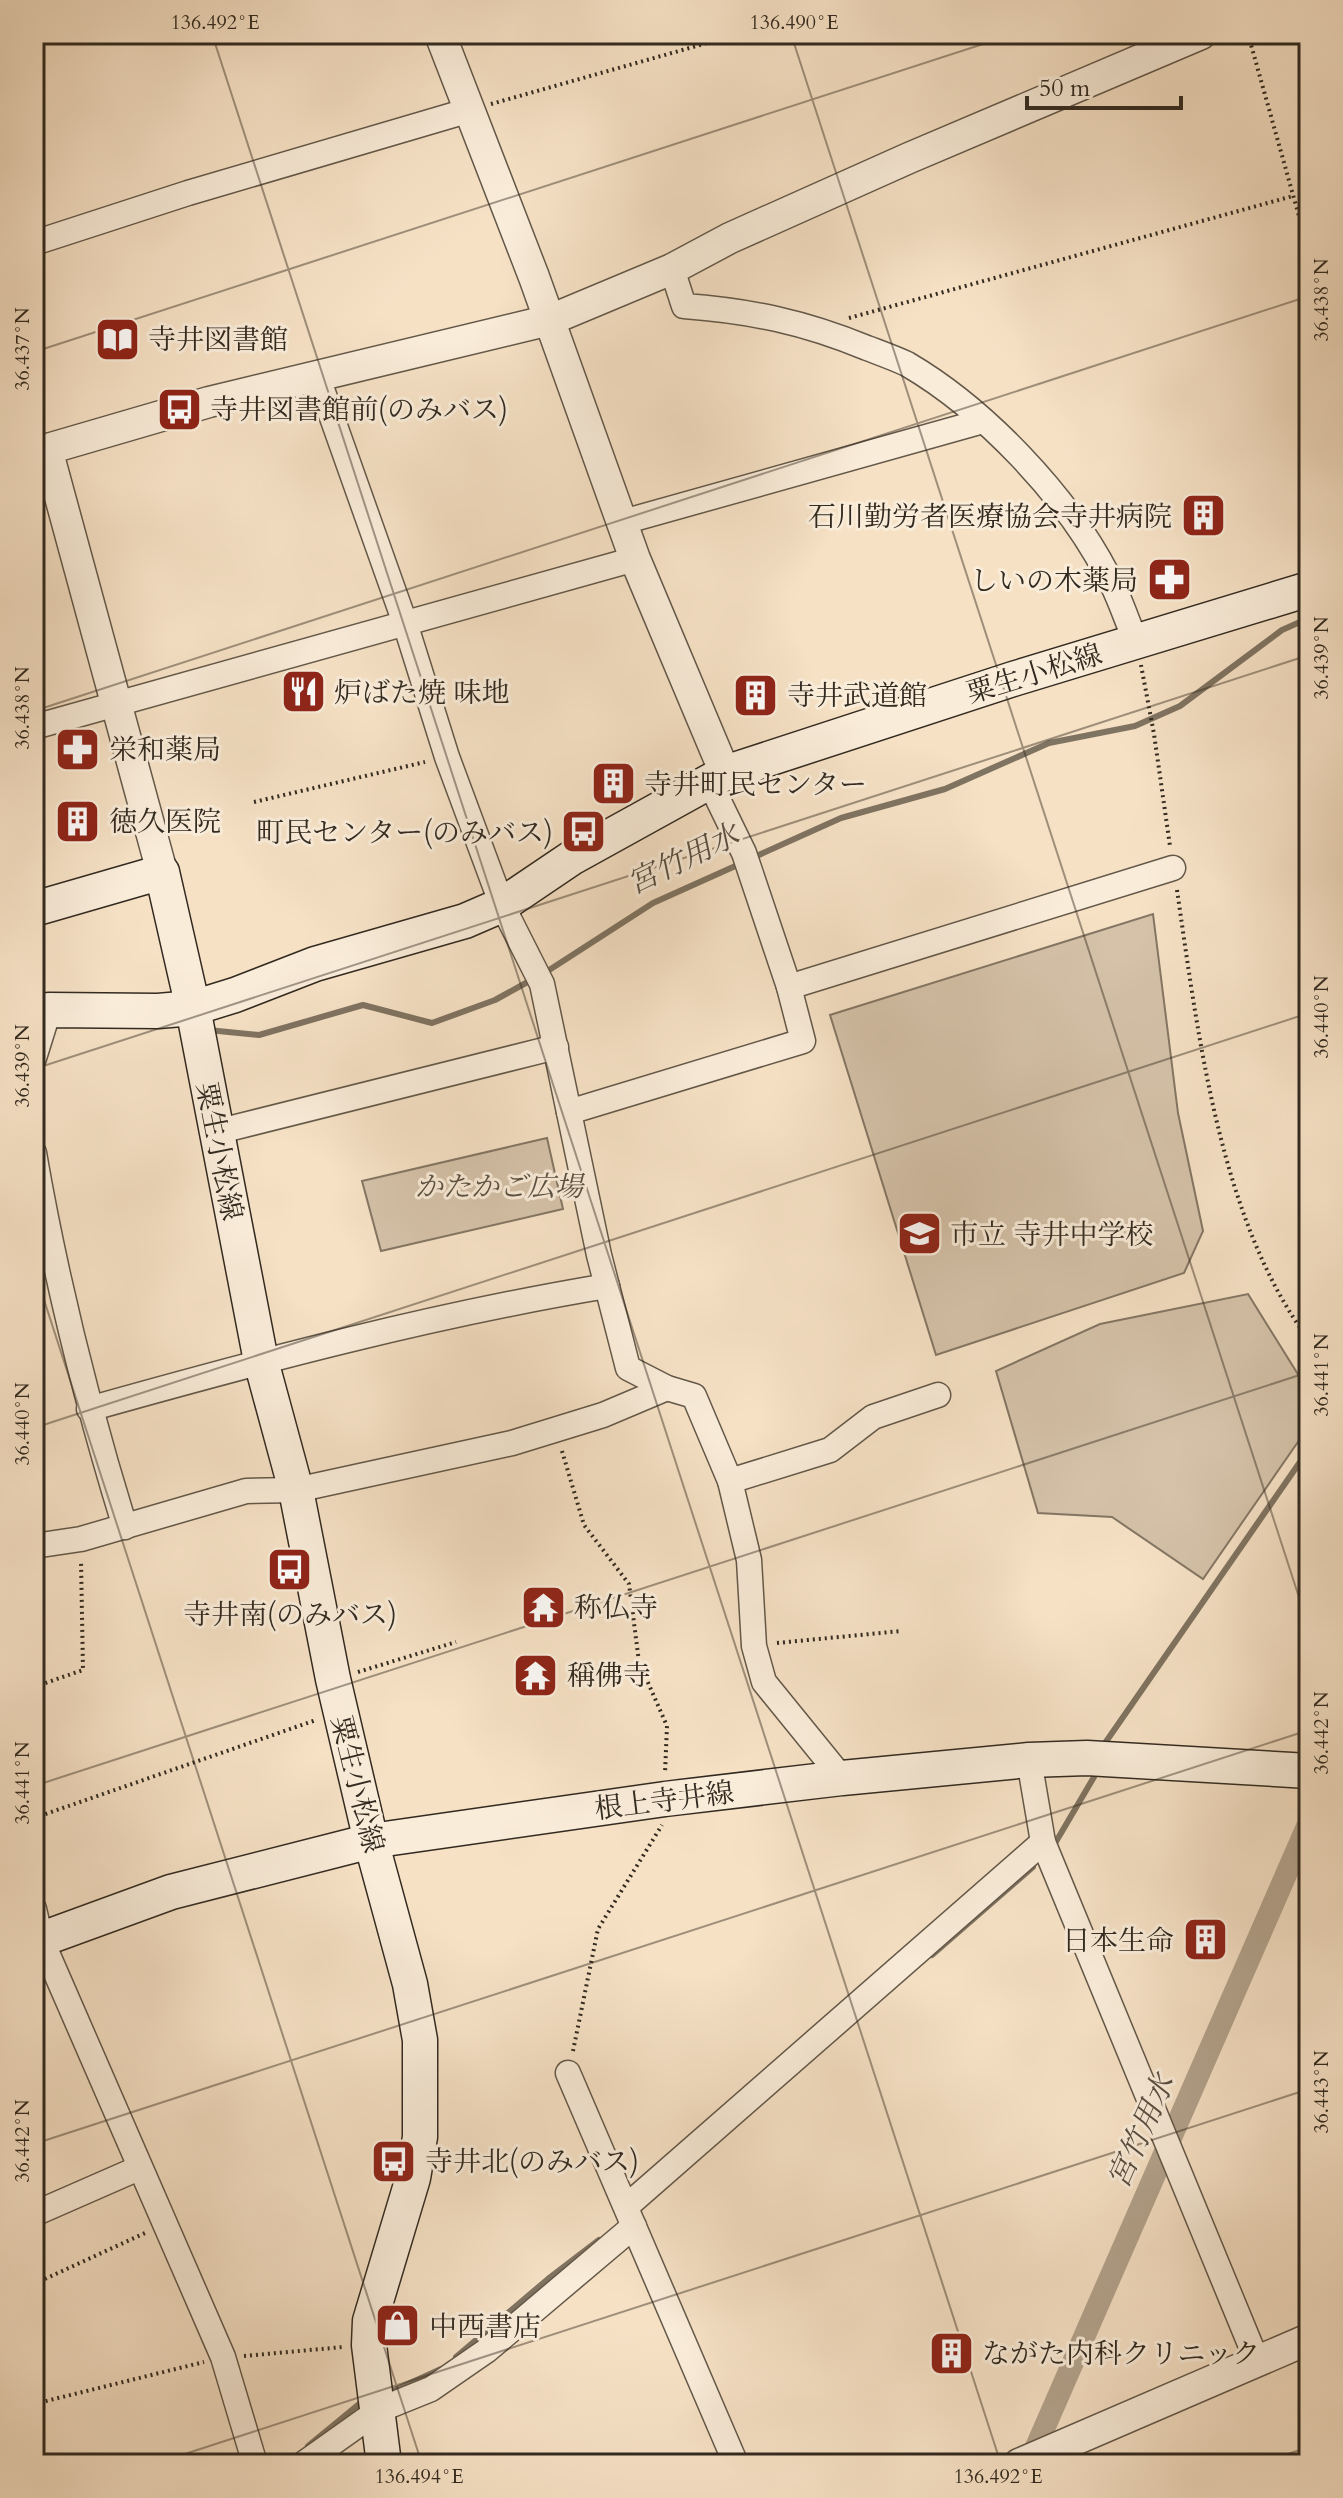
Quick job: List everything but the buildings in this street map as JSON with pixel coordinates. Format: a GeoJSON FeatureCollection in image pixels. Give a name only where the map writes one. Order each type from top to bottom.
{"type":"FeatureCollection","features":[{"type":"Feature","properties":{"kind":"main road","name":"粟生小松線"},"geometry":{"type":"LineString","coordinates":[[384,2464],[369,2345],[370,2321],[413,2178],[420,2137],[420,2040],[410,1984],[371,1841],[337,1695],[296,1490],[261,1361],[195,1022],[235,995],[315,964],[465,921],[502,905],[573,857],[717,777],[1013,679],[1309,589]]}},
{"type":"Feature","properties":{"kind":"main road"},"geometry":{"type":"LineString","coordinates":[[34,909],[162,872],[195,1022],[158,1011],[41,1013]]}},
{"type":"Feature","properties":{"kind":"main road","name":"根上寺井線"},"geometry":{"type":"LineString","coordinates":[[36,1930],[371,1841],[665,1799],[1029,1760],[1098,1758],[1309,1771]]}},
{"type":"Feature","properties":{"kind":"street"},"geometry":{"type":"LineString","coordinates":[[440,34],[550,320],[717,777],[789,987],[803,1041],[569,1112]]}},
{"type":"Feature","properties":{"kind":"street"},"geometry":{"type":"LineString","coordinates":[[162,872],[41,451],[209,402],[550,320],[672,269],[730,238],[895,164],[1201,34]]}},
{"type":"Feature","properties":{"kind":"street"},"geometry":{"type":"LineString","coordinates":[[34,243],[188,193],[470,110]]}},
{"type":"Feature","properties":{"kind":"street"},"geometry":{"type":"LineString","coordinates":[[672,269],[684,306],[742,310],[816,327],[906,364],[983,421],[1019,452],[1066,511],[1107,574],[1136,642]]}},
{"type":"Feature","properties":{"kind":"street"},"geometry":{"type":"LineString","coordinates":[[318,378],[405,623],[447,757],[502,905],[538,976],[628,1368],[667,1388],[694,1396],[730,1481],[749,1560],[754,1646],[764,1682],[842,1778]]}},
{"type":"Feature","properties":{"kind":"street"},"geometry":{"type":"LineString","coordinates":[[623,522],[983,421]]}},
{"type":"Feature","properties":{"kind":"street"},"geometry":{"type":"LineString","coordinates":[[34,727],[635,559]]}},
{"type":"Feature","properties":{"kind":"street"},"geometry":{"type":"LineString","coordinates":[[789,987],[1173,868]]}},
{"type":"Feature","properties":{"kind":"street"},"geometry":{"type":"LineString","coordinates":[[34,1058],[41,1013]]}},
{"type":"Feature","properties":{"kind":"street"},"geometry":{"type":"LineString","coordinates":[[216,1132],[556,1047]]}},
{"type":"Feature","properties":{"kind":"street"},"geometry":{"type":"LineString","coordinates":[[34,1153],[46,1225],[89,1409],[125,1527]]}},
{"type":"Feature","properties":{"kind":"street"},"geometry":{"type":"LineString","coordinates":[[89,1409],[261,1361],[524,1300],[607,1286]]}},
{"type":"Feature","properties":{"kind":"street"},"geometry":{"type":"LineString","coordinates":[[34,1546],[81,1539],[246,1491],[296,1490],[512,1443],[603,1415],[667,1388]]}},
{"type":"Feature","properties":{"kind":"street"},"geometry":{"type":"LineString","coordinates":[[730,1481],[830,1450],[873,1417],[938,1395]]}},
{"type":"Feature","properties":{"kind":"street"},"geometry":{"type":"LineString","coordinates":[[1029,1760],[1043,1842],[1257,2361]]}},
{"type":"Feature","properties":{"kind":"street"},"geometry":{"type":"LineString","coordinates":[[303,2464],[379,2410],[431,2389],[486,2351],[1043,1842]]}},
{"type":"Feature","properties":{"kind":"street"},"geometry":{"type":"LineString","coordinates":[[36,1930],[223,2357],[255,2464]]}},
{"type":"Feature","properties":{"kind":"street"},"geometry":{"type":"LineString","coordinates":[[568,2073],[736,2464]]}},
{"type":"Feature","properties":{"kind":"street"},"geometry":{"type":"LineString","coordinates":[[34,2214],[139,2168]]}},
{"type":"Feature","properties":{"kind":"street"},"geometry":{"type":"LineString","coordinates":[[1041,2458],[1309,2339]]}},
{"type":"Feature","properties":{"kind":"path"},"geometry":{"type":"LineString","coordinates":[[470,110],[739,34]]}},
{"type":"Feature","properties":{"kind":"path"},"geometry":{"type":"LineString","coordinates":[[1248,34],[1309,252]]}},
{"type":"Feature","properties":{"kind":"path"},"geometry":{"type":"LineString","coordinates":[[816,327],[1293,196]]}},
{"type":"Feature","properties":{"kind":"path"},"geometry":{"type":"LineString","coordinates":[[1136,642],[1154,734],[1197,1031],[1223,1147],[1257,1251],[1309,1340]]}},
{"type":"Feature","properties":{"kind":"path"},"geometry":{"type":"LineString","coordinates":[[254,802],[447,757]]}},
{"type":"Feature","properties":{"kind":"path"},"geometry":{"type":"LineString","coordinates":[[555,1430],[584,1525],[629,1584],[639,1662],[667,1726],[664,1822],[598,1929],[568,2073]]}},
{"type":"Feature","properties":{"kind":"path"},"geometry":{"type":"LineString","coordinates":[[34,1687],[83,1670],[81,1539]]}},
{"type":"Feature","properties":{"kind":"path"},"geometry":{"type":"LineString","coordinates":[[754,1646],[901,1631]]}},
{"type":"Feature","properties":{"kind":"path"},"geometry":{"type":"LineString","coordinates":[[34,1818],[337,1695],[456,1642]]}},
{"type":"Feature","properties":{"kind":"path"},"geometry":{"type":"LineString","coordinates":[[34,2284],[165,2224]]}},
{"type":"Feature","properties":{"kind":"path"},"geometry":{"type":"LineString","coordinates":[[34,2404],[223,2357],[369,2345]]}},
{"type":"Feature","properties":{"kind":"green space"},"geometry":{"type":"Polygon","coordinates":[[[1153,914],[1178,1113],[1203,1231],[1184,1273],[936,1355],[830,1015],[1153,914]]]}},
{"type":"Feature","properties":{"kind":"green space","name":"かたかご広場"},"geometry":{"type":"Polygon","coordinates":[[[547,1138],[563,1209],[381,1251],[362,1181],[547,1138]]]}},
{"type":"Feature","properties":{"kind":"green space"},"geometry":{"type":"Polygon","coordinates":[[[1248,1294],[1309,1392],[1309,1426],[1203,1579],[1112,1517],[1038,1513],[996,1371],[1100,1324],[1248,1294]]]}},
{"type":"Feature","properties":{"kind":"waterway","name":"宮竹用水"},"geometry":{"type":"LineString","coordinates":[[752,858],[841,818],[945,789],[1049,743],[1135,726],[1180,706],[1282,630],[1309,618]]}},
{"type":"Feature","properties":{"kind":"waterway","name":"宮竹用水"},"geometry":{"type":"LineString","coordinates":[[543,974],[653,903],[742,863]]}},
{"type":"Feature","properties":{"kind":"waterway","name":"宮竹用水"},"geometry":{"type":"LineString","coordinates":[[208,1030],[259,1035],[363,1005],[432,1023],[495,1000],[533,979]]}},
{"type":"Feature","properties":{"kind":"waterway"},"geometry":{"type":"LineString","coordinates":[[1103,1746],[1309,1449]]}},
{"type":"Feature","properties":{"kind":"waterway"},"geometry":{"type":"LineString","coordinates":[[1054,1845],[1097,1768]]}},
{"type":"Feature","properties":{"kind":"waterway","name":"宮竹用水"},"geometry":{"type":"LineString","coordinates":[[1029,2463],[1309,1822]]}},
{"type":"Feature","properties":{"kind":"waterway"},"geometry":{"type":"LineString","coordinates":[[932,1955],[1033,1867]]}},
{"type":"Feature","properties":{"kind":"waterway"},"geometry":{"type":"LineString","coordinates":[[456,2357],[599,2240]]}},
{"type":"Feature","properties":{"kind":"waterway"},"geometry":{"type":"LineString","coordinates":[[386,2394],[441,2369]]}},
{"type":"Feature","properties":{"kind":"waterway"},"geometry":{"type":"LineString","coordinates":[[308,2446],[364,2400]]}},
{"type":"Feature","properties":{"kind":"place","name":"寺井図書館"},"geometry":{"type":"Point","coordinates":[117,339]}},
{"type":"Feature","properties":{"kind":"place","name":"寺井図書館前(のみバス)"},"geometry":{"type":"Point","coordinates":[179,409]}},
{"type":"Feature","properties":{"kind":"place","name":"石川勤労者医療協会寺井病院"},"geometry":{"type":"Point","coordinates":[1203,516]}},
{"type":"Feature","properties":{"kind":"place","name":"しいの木薬局"},"geometry":{"type":"Point","coordinates":[1169,580]}},
{"type":"Feature","properties":{"kind":"place","name":"炉ばた焼 味地"},"geometry":{"type":"Point","coordinates":[303,692]}},
{"type":"Feature","properties":{"kind":"place","name":"寺井武道館"},"geometry":{"type":"Point","coordinates":[756,695]}},
{"type":"Feature","properties":{"kind":"place","name":"栄和薬局"},"geometry":{"type":"Point","coordinates":[78,749]}},
{"type":"Feature","properties":{"kind":"place","name":"寺井町民センター"},"geometry":{"type":"Point","coordinates":[613,784]}},
{"type":"Feature","properties":{"kind":"place","name":"徳久医院"},"geometry":{"type":"Point","coordinates":[78,821]}},
{"type":"Feature","properties":{"kind":"place","name":"町民センター(のみバス)"},"geometry":{"type":"Point","coordinates":[584,832]}},
{"type":"Feature","properties":{"kind":"place","name":"市立 寺井中学校"},"geometry":{"type":"Point","coordinates":[919,1234]}},
{"type":"Feature","properties":{"kind":"place","name":"寺井南(のみバス)"},"geometry":{"type":"Point","coordinates":[290,1569]}},
{"type":"Feature","properties":{"kind":"place","name":"称仏寺"},"geometry":{"type":"Point","coordinates":[543,1607]}},
{"type":"Feature","properties":{"kind":"place","name":"稱佛寺"},"geometry":{"type":"Point","coordinates":[536,1675]}},
{"type":"Feature","properties":{"kind":"place","name":"日本生命"},"geometry":{"type":"Point","coordinates":[1205,1940]}},
{"type":"Feature","properties":{"kind":"place","name":"寺井北(のみバス)"},"geometry":{"type":"Point","coordinates":[394,2161]}},
{"type":"Feature","properties":{"kind":"place","name":"中西書店"},"geometry":{"type":"Point","coordinates":[398,2326]}},
{"type":"Feature","properties":{"kind":"place","name":"ながた内科クリニック"},"geometry":{"type":"Point","coordinates":[951,2353]}}]}
